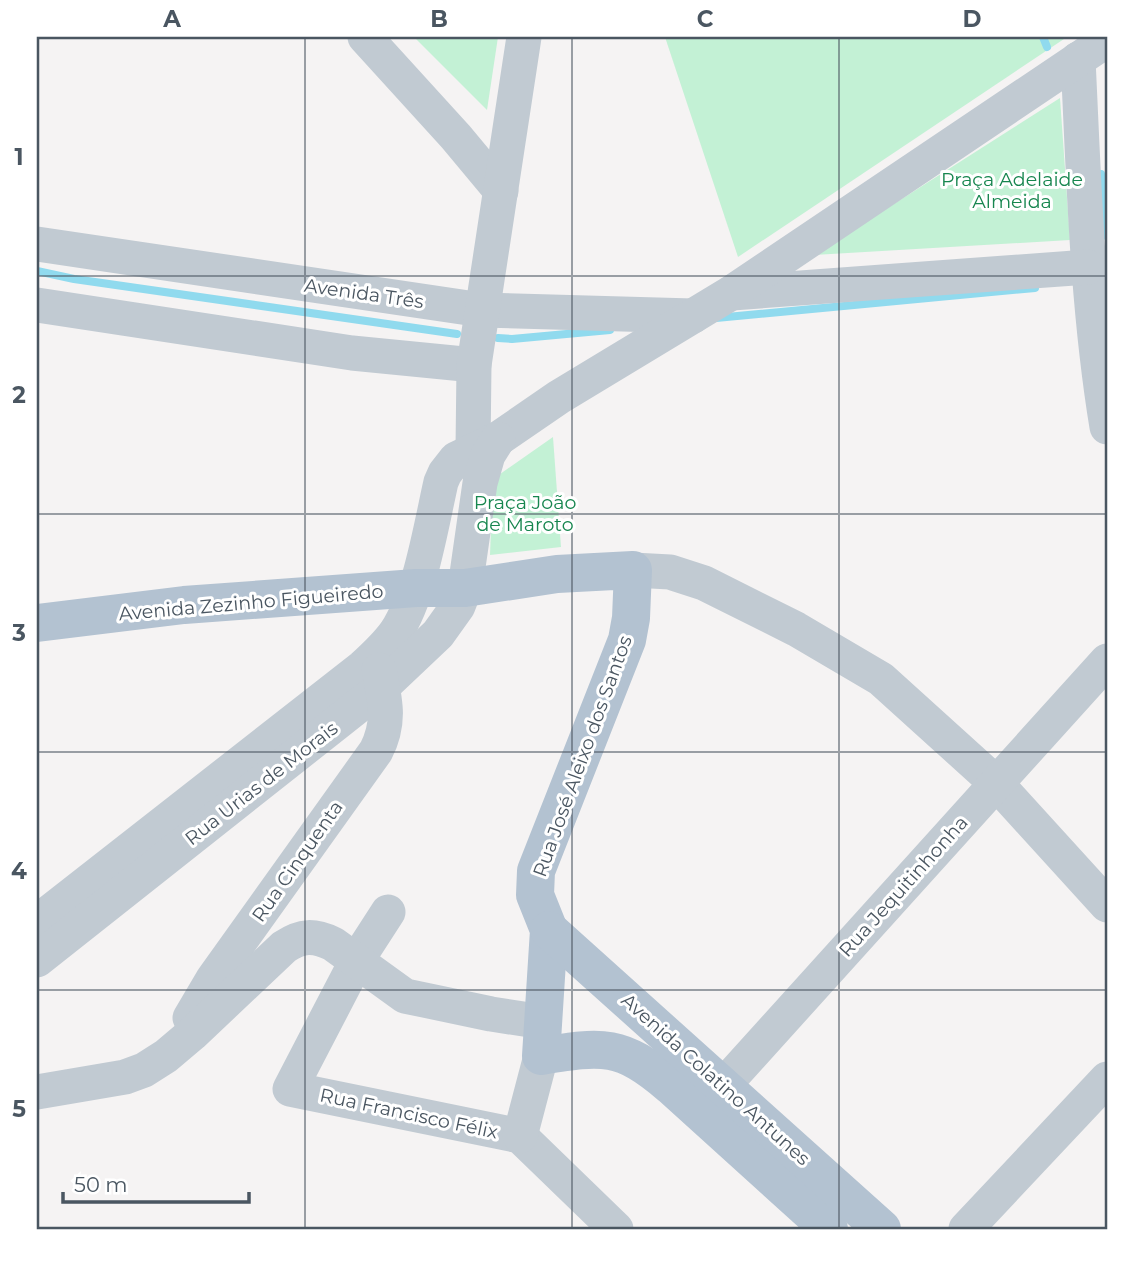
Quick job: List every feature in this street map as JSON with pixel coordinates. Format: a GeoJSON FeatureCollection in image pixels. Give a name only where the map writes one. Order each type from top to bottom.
{"type":"FeatureCollection","features":[{"type":"Feature","properties":{"kind":"main road","name":"Avenida Zezinho Figueiredo"},"geometry":{"type":"LineString","coordinates":[[37,623],[184,605],[416,588],[466,588],[557,573],[633,570]]}},
{"type":"Feature","properties":{"kind":"main road","name":"Rua José Aleixo dos Santos"},"geometry":{"type":"LineString","coordinates":[[542,1039],[549,930],[535,895],[536,871],[627,640],[631,618],[633,570]]}},
{"type":"Feature","properties":{"kind":"main road","name":"Avenida Colatino Antunes"},"geometry":{"type":"LineString","coordinates":[[549,930],[711,1098],[829,1229]]}},
{"type":"Feature","properties":{"kind":"main road","name":"Avenida Colatino Antunes"},"geometry":{"type":"LineString","coordinates":[[542,1039],[620,1052],[711,1098],[882,1229]]}},
{"type":"Feature","properties":{"kind":"street"},"geometry":{"type":"LineString","coordinates":[[365,37],[501,191]]}},
{"type":"Feature","properties":{"kind":"street"},"geometry":{"type":"LineString","coordinates":[[466,588],[484,455],[474,365],[524,37]]}},
{"type":"Feature","properties":{"kind":"street"},"geometry":{"type":"LineString","coordinates":[[693,316],[1107,40]]}},
{"type":"Feature","properties":{"kind":"street"},"geometry":{"type":"LineString","coordinates":[[1078,59],[1088,267],[1098,372],[1107,427]]}},
{"type":"Feature","properties":{"kind":"street","name":"Avenida Três"},"geometry":{"type":"LineString","coordinates":[[37,244],[482,310],[693,316]]}},
{"type":"Feature","properties":{"kind":"street"},"geometry":{"type":"LineString","coordinates":[[731,293],[1088,267]]}},
{"type":"Feature","properties":{"kind":"street"},"geometry":{"type":"LineString","coordinates":[[37,305],[352,353],[474,365]]}},
{"type":"Feature","properties":{"kind":"street","name":"Rua Urias de Morais"},"geometry":{"type":"LineString","coordinates":[[37,960],[379,671],[416,588],[445,473],[456,459],[484,455],[559,397],[693,316]]}},
{"type":"Feature","properties":{"kind":"street"},"geometry":{"type":"LineString","coordinates":[[633,570],[670,572],[704,583],[796,629],[881,679],[996,783],[1107,905]]}},
{"type":"Feature","properties":{"kind":"street","name":"Rua Urias de Morais"},"geometry":{"type":"LineString","coordinates":[[37,922],[379,671],[439,634],[458,606],[466,588]]}},
{"type":"Feature","properties":{"kind":"street","name":"Rua Jequitinhonha"},"geometry":{"type":"LineString","coordinates":[[711,1098],[1107,660]]}},
{"type":"Feature","properties":{"kind":"street","name":"Rua Cinquenta"},"geometry":{"type":"LineString","coordinates":[[166,1056],[213,979],[376,751],[387,723],[379,671]]}},
{"type":"Feature","properties":{"kind":"street"},"geometry":{"type":"LineString","coordinates":[[358,960],[388,912]]}},
{"type":"Feature","properties":{"kind":"street"},"geometry":{"type":"LineString","coordinates":[[37,1092],[125,1077],[144,1070],[166,1056],[225,1000],[296,939],[307,936],[320,938],[358,960],[405,996],[542,1039]]}},
{"type":"Feature","properties":{"kind":"street","name":"Rua Francisco Félix"},"geometry":{"type":"LineString","coordinates":[[358,960],[290,1089],[520,1136],[616,1229]]}},
{"type":"Feature","properties":{"kind":"street","name":"Rua José Aleixo dos Santos"},"geometry":{"type":"LineString","coordinates":[[520,1136],[542,1039]]}},
{"type":"Feature","properties":{"kind":"street"},"geometry":{"type":"LineString","coordinates":[[966,1229],[1107,1079]]}},
{"type":"Feature","properties":{"kind":"green space"},"geometry":{"type":"Polygon","coordinates":[[[414,37],[498,37],[487,110],[414,37]]]}},
{"type":"Feature","properties":{"kind":"green space"},"geometry":{"type":"Polygon","coordinates":[[[665,37],[1067,37],[738,257],[665,37]]]}},
{"type":"Feature","properties":{"kind":"green space","name":"Praça Adelaide Almeida"},"geometry":{"type":"Polygon","coordinates":[[[1060,98],[1070,240],[814,255],[1060,98]]]}},
{"type":"Feature","properties":{"kind":"green space","name":"Praça João de Maroto"},"geometry":{"type":"Polygon","coordinates":[[[553,437],[561,547],[490,555],[493,479],[553,437]]]}},
{"type":"Feature","properties":{"kind":"waterway"},"geometry":{"type":"LineString","coordinates":[[1043,37],[1047,47]]}},
{"type":"Feature","properties":{"kind":"waterway"},"geometry":{"type":"LineString","coordinates":[[1101,174],[1107,236]]}},
{"type":"Feature","properties":{"kind":"waterway"},"geometry":{"type":"LineString","coordinates":[[37,271],[74,279],[457,334]]}},
{"type":"Feature","properties":{"kind":"waterway"},"geometry":{"type":"LineString","coordinates":[[716,318],[1035,288]]}},
{"type":"Feature","properties":{"kind":"waterway"},"geometry":{"type":"LineString","coordinates":[[498,338],[610,330]]}}]}
